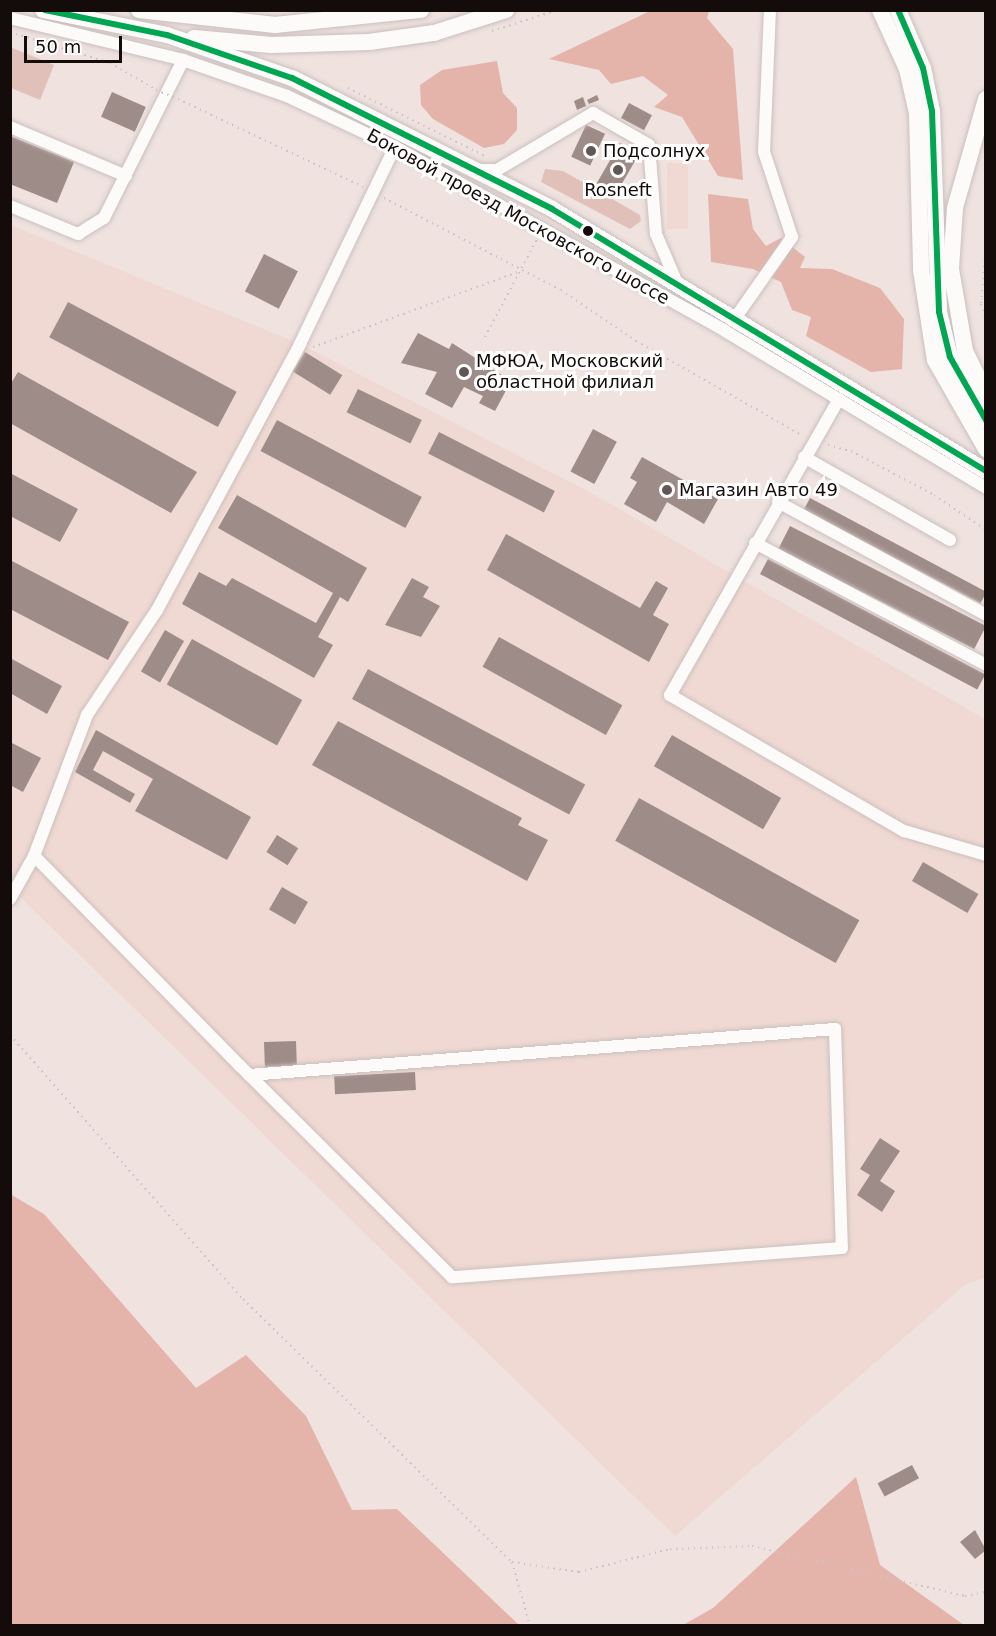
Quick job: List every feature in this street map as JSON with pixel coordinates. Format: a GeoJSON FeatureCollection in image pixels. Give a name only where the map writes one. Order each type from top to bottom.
{"type":"FeatureCollection","features":[{"type":"Feature","properties":{"kind":"main road"},"geometry":{"type":"LineString","coordinates":[[43,10],[167,36],[292,78],[477,170],[677,283],[986,471]]}},
{"type":"Feature","properties":{"kind":"main road"},"geometry":{"type":"LineString","coordinates":[[139,10],[275,25],[421,10]]}},
{"type":"Feature","properties":{"kind":"main road"},"geometry":{"type":"LineString","coordinates":[[167,36],[272,45],[369,42],[434,33],[506,10]]}},
{"type":"Feature","properties":{"kind":"main road"},"geometry":{"type":"LineString","coordinates":[[880,10],[907,69],[916,113],[921,270],[935,360],[986,449]]}},
{"type":"Feature","properties":{"kind":"main road"},"geometry":{"type":"LineString","coordinates":[[898,10],[923,68],[932,111],[939,312],[950,357],[986,421]]}},
{"type":"Feature","properties":{"kind":"main road"},"geometry":{"type":"LineString","coordinates":[[986,99],[955,208],[951,268],[965,351],[986,394]]}},
{"type":"Feature","properties":{"kind":"street"},"geometry":{"type":"LineString","coordinates":[[736,317],[792,237],[764,152],[770,10]]}},
{"type":"Feature","properties":{"kind":"street","name":"Боковой проезд Московского шоссе"},"geometry":{"type":"LineString","coordinates":[[10,18],[183,60],[287,96],[395,147],[543,227],[839,399],[986,488]]}},
{"type":"Feature","properties":{"kind":"street"},"geometry":{"type":"LineString","coordinates":[[10,206],[78,234],[104,218],[183,60]]}},
{"type":"Feature","properties":{"kind":"street"},"geometry":{"type":"LineString","coordinates":[[477,170],[497,170],[593,113],[649,145],[656,234],[677,283]]}},
{"type":"Feature","properties":{"kind":"street"},"geometry":{"type":"LineString","coordinates":[[10,127],[126,176]]}},
{"type":"Feature","properties":{"kind":"street"},"geometry":{"type":"LineString","coordinates":[[10,899],[34,856],[87,715],[157,610],[302,341],[395,147]]}},
{"type":"Feature","properties":{"kind":"street"},"geometry":{"type":"LineString","coordinates":[[839,399],[778,502],[670,695],[904,831],[986,855]]}},
{"type":"Feature","properties":{"kind":"street"},"geometry":{"type":"LineString","coordinates":[[804,457],[950,540]]}},
{"type":"Feature","properties":{"kind":"street"},"geometry":{"type":"LineString","coordinates":[[778,502],[986,615]]}},
{"type":"Feature","properties":{"kind":"street"},"geometry":{"type":"LineString","coordinates":[[755,543],[986,665]]}},
{"type":"Feature","properties":{"kind":"street"},"geometry":{"type":"LineString","coordinates":[[34,856],[249,1075],[452,1277],[842,1248],[835,1029],[249,1075]]}},
{"type":"Feature","properties":{"kind":"path"},"geometry":{"type":"LineString","coordinates":[[10,34],[110,63],[156,90],[373,193],[521,271],[813,442],[851,451],[986,530]]}},
{"type":"Feature","properties":{"kind":"path"},"geometry":{"type":"LineString","coordinates":[[485,337],[543,227]]}},
{"type":"Feature","properties":{"kind":"path"},"geometry":{"type":"LineString","coordinates":[[986,242],[981,304],[986,321]]}},
{"type":"Feature","properties":{"kind":"path"},"geometry":{"type":"LineString","coordinates":[[302,341],[315,348],[521,271]]}},
{"type":"Feature","properties":{"kind":"path"},"geometry":{"type":"LineString","coordinates":[[10,1035],[243,1299],[512,1562],[530,1626]]}},
{"type":"Feature","properties":{"kind":"path"},"geometry":{"type":"LineString","coordinates":[[512,1562],[579,1572],[670,1549],[752,1546],[965,1596],[986,1592]]}},
{"type":"Feature","properties":{"kind":"shaded area"},"geometry":{"type":"Polygon","coordinates":[[[650,11],[709,11],[707,18],[733,49],[743,180],[718,176],[682,117],[654,107],[668,95],[643,76],[611,84],[599,70],[549,59],[650,11]]]}},
{"type":"Feature","properties":{"kind":"shaded area"},"geometry":{"type":"Polygon","coordinates":[[[10,47],[54,65],[40,100],[11,88],[10,47]]]}},
{"type":"Feature","properties":{"kind":"shaded area"},"geometry":{"type":"Polygon","coordinates":[[[497,61],[503,93],[517,108],[517,130],[504,144],[484,148],[433,119],[421,105],[420,85],[442,70],[497,61]]]}},
{"type":"Feature","properties":{"kind":"shaded area"},"geometry":{"type":"Polygon","coordinates":[[[667,163],[688,163],[688,229],[667,229],[667,163]]]}},
{"type":"Feature","properties":{"kind":"shaded area"},"geometry":{"type":"Polygon","coordinates":[[[545,169],[563,171],[640,215],[641,221],[630,229],[541,182],[545,169]]]}},
{"type":"Feature","properties":{"kind":"shaded area"},"geometry":{"type":"Polygon","coordinates":[[[708,194],[748,199],[753,229],[766,246],[781,238],[805,257],[800,268],[832,269],[880,288],[904,319],[902,369],[871,372],[806,336],[811,317],[792,310],[781,282],[753,269],[711,262],[708,194]]]}},
{"type":"Feature","properties":{"kind":"shaded area"},"geometry":{"type":"Polygon","coordinates":[[[11,225],[300,344],[586,490],[985,719],[985,1278],[966,1284],[675,1536],[11,888],[11,225]]]}},
{"type":"Feature","properties":{"kind":"shaded area"},"geometry":{"type":"Polygon","coordinates":[[[10,1194],[44,1214],[196,1388],[246,1355],[306,1416],[352,1510],[397,1509],[519,1625],[11,1625],[10,1194]]]}},
{"type":"Feature","properties":{"kind":"shaded area"},"geometry":{"type":"Polygon","coordinates":[[[856,1477],[880,1565],[964,1625],[683,1625],[713,1608],[856,1477]]]}},
{"type":"Feature","properties":{"kind":"building"},"geometry":{"type":"Polygon","coordinates":[[[112,92],[146,107],[135,132],[101,117],[112,92]]]}},
{"type":"Feature","properties":{"kind":"building"},"geometry":{"type":"Polygon","coordinates":[[[597,95],[599,100],[589,104],[587,100],[597,95]]]}},
{"type":"Feature","properties":{"kind":"building"},"geometry":{"type":"Polygon","coordinates":[[[583,97],[586,106],[577,110],[574,101],[583,97]]]}},
{"type":"Feature","properties":{"kind":"building"},"geometry":{"type":"Polygon","coordinates":[[[629,103],[652,115],[644,130],[621,118],[629,103]]]}},
{"type":"Feature","properties":{"kind":"building"},"geometry":{"type":"Polygon","coordinates":[[[586,125],[605,134],[590,166],[571,157],[586,125]]]}},
{"type":"Feature","properties":{"kind":"building"},"geometry":{"type":"Polygon","coordinates":[[[10,136],[74,162],[57,203],[10,184],[10,136]]]}},
{"type":"Feature","properties":{"kind":"building","name":"Rosneft"},"geometry":{"type":"Polygon","coordinates":[[[620,143],[639,154],[615,196],[596,185],[620,143]]]}},
{"type":"Feature","properties":{"kind":"building"},"geometry":{"type":"Polygon","coordinates":[[[264,254],[298,271],[279,309],[245,291],[264,254]]]}},
{"type":"Feature","properties":{"kind":"building"},"geometry":{"type":"Polygon","coordinates":[[[68,302],[237,392],[218,427],[49,337],[68,302]]]}},
{"type":"Feature","properties":{"kind":"building","name":"МФЮА, Московский областной филиал"},"geometry":{"type":"Polygon","coordinates":[[[418,333],[449,349],[452,343],[511,381],[495,411],[479,403],[483,396],[464,387],[452,408],[425,394],[437,372],[401,363],[418,333]]]}},
{"type":"Feature","properties":{"kind":"building"},"geometry":{"type":"Polygon","coordinates":[[[305,352],[342,375],[330,395],[293,372],[305,352]]]}},
{"type":"Feature","properties":{"kind":"building"},"geometry":{"type":"Polygon","coordinates":[[[18,372],[197,472],[171,513],[10,423],[10,385],[18,372]]]}},
{"type":"Feature","properties":{"kind":"building"},"geometry":{"type":"Polygon","coordinates":[[[358,389],[422,420],[410,443],[347,412],[358,389]]]}},
{"type":"Feature","properties":{"kind":"building"},"geometry":{"type":"Polygon","coordinates":[[[277,420],[422,497],[405,528],[261,451],[277,420]]]}},
{"type":"Feature","properties":{"kind":"building"},"geometry":{"type":"Polygon","coordinates":[[[593,429],[617,442],[594,484],[570,471],[593,429]]]}},
{"type":"Feature","properties":{"kind":"building"},"geometry":{"type":"Polygon","coordinates":[[[439,432],[555,491],[544,512],[428,453],[439,432]]]}},
{"type":"Feature","properties":{"kind":"building","name":"Магазин Авто 49"},"geometry":{"type":"Polygon","coordinates":[[[642,457],[718,499],[704,524],[667,502],[656,522],[624,504],[637,482],[630,478],[642,457]]]}},
{"type":"Feature","properties":{"kind":"building"},"geometry":{"type":"Polygon","coordinates":[[[10,473],[78,509],[60,542],[10,516],[10,473]]]}},
{"type":"Feature","properties":{"kind":"building"},"geometry":{"type":"Polygon","coordinates":[[[237,495],[367,568],[348,602],[340,597],[318,637],[333,645],[314,678],[182,604],[199,572],[226,586],[232,578],[316,623],[333,593],[218,528],[237,495]]]}},
{"type":"Feature","properties":{"kind":"building"},"geometry":{"type":"Polygon","coordinates":[[[810,498],[986,592],[980,603],[804,509],[810,498]]]}},
{"type":"Feature","properties":{"kind":"building"},"geometry":{"type":"Polygon","coordinates":[[[790,526],[986,626],[974,649],[778,549],[790,526]]]}},
{"type":"Feature","properties":{"kind":"building"},"geometry":{"type":"Polygon","coordinates":[[[506,534],[640,608],[656,581],[668,588],[653,615],[669,624],[649,662],[487,570],[506,534]]]}},
{"type":"Feature","properties":{"kind":"building"},"geometry":{"type":"Polygon","coordinates":[[[768,559],[985,674],[977,690],[760,574],[768,559]]]}},
{"type":"Feature","properties":{"kind":"building"},"geometry":{"type":"Polygon","coordinates":[[[10,560],[129,622],[108,660],[10,609],[10,560]]]}},
{"type":"Feature","properties":{"kind":"building"},"geometry":{"type":"Polygon","coordinates":[[[412,578],[429,587],[423,597],[440,606],[421,637],[385,625],[412,578]]]}},
{"type":"Feature","properties":{"kind":"building"},"geometry":{"type":"Polygon","coordinates":[[[165,630],[184,641],[160,683],[141,672],[165,630]]]}},
{"type":"Feature","properties":{"kind":"building"},"geometry":{"type":"Polygon","coordinates":[[[499,637],[622,705],[606,735],[483,667],[499,637]]]}},
{"type":"Feature","properties":{"kind":"building"},"geometry":{"type":"Polygon","coordinates":[[[192,639],[302,700],[277,746],[167,684],[192,639]]]}},
{"type":"Feature","properties":{"kind":"building"},"geometry":{"type":"Polygon","coordinates":[[[10,658],[62,686],[47,714],[10,693],[10,658]]]}},
{"type":"Feature","properties":{"kind":"building"},"geometry":{"type":"Polygon","coordinates":[[[368,669],[585,784],[569,815],[352,699],[368,669]]]}},
{"type":"Feature","properties":{"kind":"building"},"geometry":{"type":"Polygon","coordinates":[[[338,721],[522,818],[518,825],[548,840],[527,881],[312,765],[338,721]]]}},
{"type":"Feature","properties":{"kind":"building"},"geometry":{"type":"Polygon","coordinates":[[[96,730],[251,817],[227,860],[135,811],[153,779],[103,751],[93,770],[135,794],[130,803],[75,772],[96,730]]]}},
{"type":"Feature","properties":{"kind":"building"},"geometry":{"type":"Polygon","coordinates":[[[672,735],[781,798],[763,829],[654,766],[672,735]]]}},
{"type":"Feature","properties":{"kind":"building"},"geometry":{"type":"Polygon","coordinates":[[[10,742],[41,758],[23,792],[10,785],[10,742]]]}},
{"type":"Feature","properties":{"kind":"building"},"geometry":{"type":"Polygon","coordinates":[[[639,798],[859,920],[836,963],[615,841],[639,798]]]}},
{"type":"Feature","properties":{"kind":"building"},"geometry":{"type":"Polygon","coordinates":[[[277,835],[298,848],[288,865],[266,852],[277,835]]]}},
{"type":"Feature","properties":{"kind":"building"},"geometry":{"type":"Polygon","coordinates":[[[923,862],[978,894],[967,913],[912,881],[923,862]]]}},
{"type":"Feature","properties":{"kind":"building"},"geometry":{"type":"Polygon","coordinates":[[[282,887],[308,902],[295,925],[269,910],[282,887]]]}},
{"type":"Feature","properties":{"kind":"building"},"geometry":{"type":"Polygon","coordinates":[[[296,1041],[297,1066],[265,1067],[264,1042],[296,1041]]]}},
{"type":"Feature","properties":{"kind":"building"},"geometry":{"type":"Polygon","coordinates":[[[415,1072],[416,1090],[335,1094],[334,1076],[415,1072]]]}},
{"type":"Feature","properties":{"kind":"building"},"geometry":{"type":"Polygon","coordinates":[[[880,1138],[900,1151],[880,1181],[895,1191],[882,1212],[857,1195],[870,1175],[860,1169],[880,1138]]]}},
{"type":"Feature","properties":{"kind":"building"},"geometry":{"type":"Polygon","coordinates":[[[912,1465],[919,1478],[885,1497],[878,1483],[912,1465]]]}},
{"type":"Feature","properties":{"kind":"building"},"geometry":{"type":"Polygon","coordinates":[[[975,1530],[986,1550],[975,1559],[960,1542],[975,1530]]]}},
{"type":"Feature","properties":{"kind":"transit line"},"geometry":{"type":"LineString","coordinates":[[45,10],[167,35],[292,78],[552,209],[986,471]]}},
{"type":"Feature","properties":{"kind":"transit line"},"geometry":{"type":"LineString","coordinates":[[898,10],[923,68],[932,111],[939,312],[950,357],[986,420]]}},
{"type":"Feature","properties":{"kind":"place","name":"Подсолнух"},"geometry":{"type":"Point","coordinates":[591,151]}},
{"type":"Feature","properties":{"kind":"place","name":"Rosneft"},"geometry":{"type":"Point","coordinates":[618,170]}},
{"type":"Feature","properties":{"kind":"place","name":"МФЮА, Московский областной филиал"},"geometry":{"type":"Point","coordinates":[464,372]}},
{"type":"Feature","properties":{"kind":"place","name":"Магазин Авто 49"},"geometry":{"type":"Point","coordinates":[667,490]}}]}
